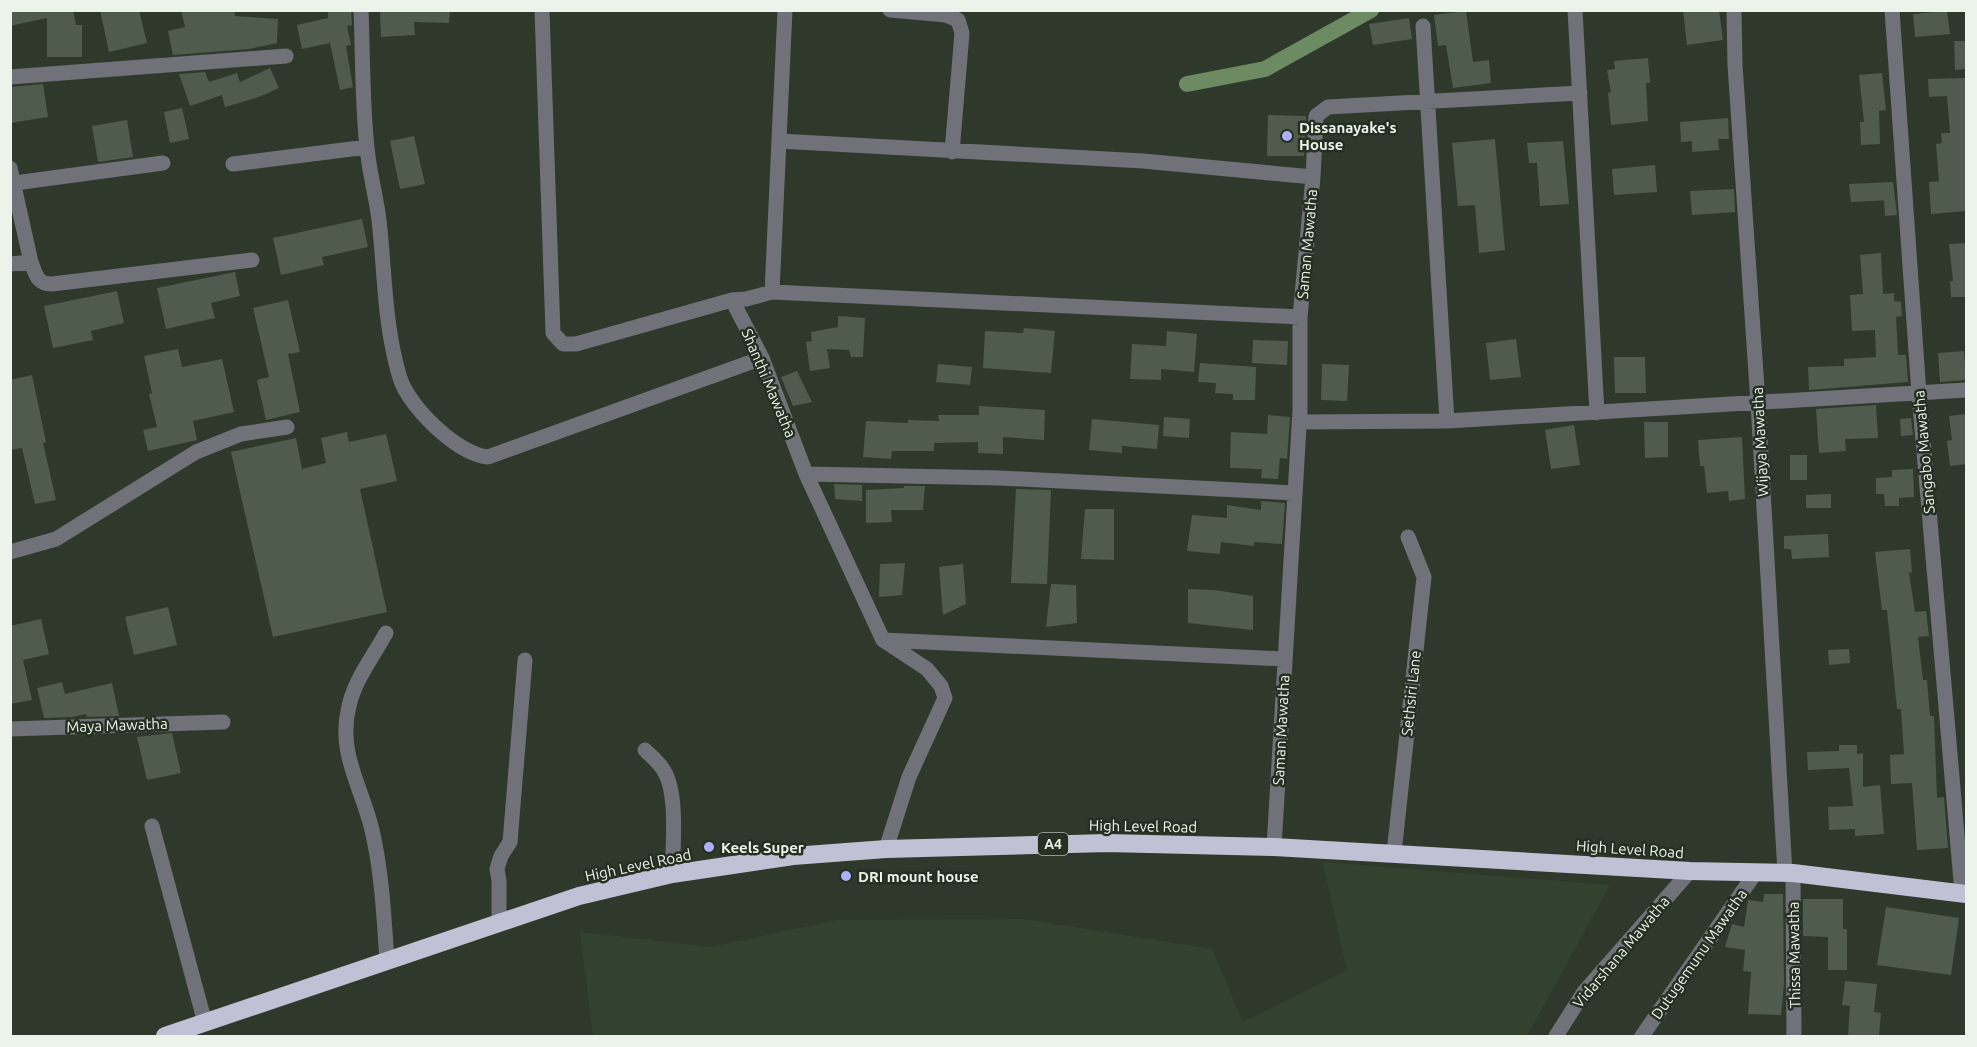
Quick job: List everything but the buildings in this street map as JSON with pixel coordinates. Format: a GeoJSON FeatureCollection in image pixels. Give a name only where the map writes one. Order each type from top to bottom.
{"type":"FeatureCollection","features":[{"type":"Feature","properties":{"kind":"highway","name":"High Level Road"},"geometry":{"type":"LineString","coordinates":[[165,1036],[579,896],[672,874],[793,856],[886,849],[1107,843],[1274,846],[1690,871],[1789,873],[1964,894]]}},
{"type":"Feature","properties":{"kind":"street"},"geometry":{"type":"LineString","coordinates":[[361,10],[366,147],[379,219],[387,322],[400,379],[410,400],[423,416],[468,452],[488,457],[762,358]]}},
{"type":"Feature","properties":{"kind":"street"},"geometry":{"type":"LineString","coordinates":[[542,10],[553,333],[563,344],[576,344],[732,300],[772,292],[1300,317]]}},
{"type":"Feature","properties":{"kind":"street"},"geometry":{"type":"LineString","coordinates":[[772,292],[785,10]]}},
{"type":"Feature","properties":{"kind":"street"},"geometry":{"type":"LineString","coordinates":[[890,10],[946,15],[958,20],[962,33],[952,152]]}},
{"type":"Feature","properties":{"kind":"street"},"geometry":{"type":"LineString","coordinates":[[1575,10],[1597,412]]}},
{"type":"Feature","properties":{"kind":"street","name":"Wijaya Mawatha"},"geometry":{"type":"LineString","coordinates":[[1734,10],[1735,65],[1789,873]]}},
{"type":"Feature","properties":{"kind":"street","name":"Sangabo Mawatha"},"geometry":{"type":"LineString","coordinates":[[1892,10],[1919,394],[1964,894]]}},
{"type":"Feature","properties":{"kind":"street"},"geometry":{"type":"LineString","coordinates":[[1423,26],[1447,421]]}},
{"type":"Feature","properties":{"kind":"street"},"geometry":{"type":"LineString","coordinates":[[10,77],[286,56]]}},
{"type":"Feature","properties":{"kind":"street"},"geometry":{"type":"LineString","coordinates":[[1313,177],[1316,116],[1328,107],[1580,93]]}},
{"type":"Feature","properties":{"kind":"street","name":"Saman Mawatha"},"geometry":{"type":"LineString","coordinates":[[779,141],[1143,161],[1313,177],[1300,317],[1299,422],[1274,846]]}},
{"type":"Feature","properties":{"kind":"street"},"geometry":{"type":"LineString","coordinates":[[232,164],[366,147]]}},
{"type":"Feature","properties":{"kind":"street"},"geometry":{"type":"LineString","coordinates":[[163,163],[13,176],[15,203],[38,280],[44,284],[52,284],[252,260]]}},
{"type":"Feature","properties":{"kind":"street"},"geometry":{"type":"LineString","coordinates":[[10,264],[31,262]]}},
{"type":"Feature","properties":{"kind":"street","name":"Shanthi Mawatha"},"geometry":{"type":"LineString","coordinates":[[732,300],[762,358],[806,474],[883,640]]}},
{"type":"Feature","properties":{"kind":"street"},"geometry":{"type":"LineString","coordinates":[[1299,422],[1447,421],[1966,390]]}},
{"type":"Feature","properties":{"kind":"street"},"geometry":{"type":"LineString","coordinates":[[10,552],[57,539],[196,452],[241,434],[287,427]]}},
{"type":"Feature","properties":{"kind":"street"},"geometry":{"type":"LineString","coordinates":[[806,474],[1000,478],[1295,493]]}},
{"type":"Feature","properties":{"kind":"street","name":"Sethsiri Lane"},"geometry":{"type":"LineString","coordinates":[[1394,853],[1424,577],[1408,537]]}},
{"type":"Feature","properties":{"kind":"street"},"geometry":{"type":"LineString","coordinates":[[386,633],[373,659],[356,682],[348,708],[346,741],[352,773],[371,827],[381,876],[387,961]]}},
{"type":"Feature","properties":{"kind":"street"},"geometry":{"type":"LineString","coordinates":[[883,640],[1285,659]]}},
{"type":"Feature","properties":{"kind":"street"},"geometry":{"type":"LineString","coordinates":[[883,640],[927,669],[941,686],[945,698],[939,717],[909,777],[886,849]]}},
{"type":"Feature","properties":{"kind":"street"},"geometry":{"type":"LineString","coordinates":[[499,923],[497,869],[501,856],[510,842],[525,660]]}},
{"type":"Feature","properties":{"kind":"street","name":"Maya Mawatha"},"geometry":{"type":"LineString","coordinates":[[10,729],[223,722]]}},
{"type":"Feature","properties":{"kind":"street"},"geometry":{"type":"LineString","coordinates":[[645,750],[665,771],[671,795],[674,831],[672,874]]}},
{"type":"Feature","properties":{"kind":"street"},"geometry":{"type":"LineString","coordinates":[[152,826],[205,1023]]}},
{"type":"Feature","properties":{"kind":"street","name":"Vidarshana Mawatha"},"geometry":{"type":"LineString","coordinates":[[1556,1036],[1584,992],[1690,871]]}},
{"type":"Feature","properties":{"kind":"street","name":"Dutugemunu Mawatha"},"geometry":{"type":"LineString","coordinates":[[1642,1036],[1756,872]]}},
{"type":"Feature","properties":{"kind":"street","name":"Thissa Mawatha"},"geometry":{"type":"LineString","coordinates":[[1789,873],[1794,1036]]}},
{"type":"Feature","properties":{"kind":"shaded area"},"geometry":{"type":"Polygon","coordinates":[[[1323,862],[1610,885],[1527,1036],[593,1036],[580,932],[711,947],[837,920],[1023,919],[1212,949],[1243,1022],[1347,970],[1323,862]]]}},
{"type":"Feature","properties":{"kind":"waterway"},"geometry":{"type":"LineString","coordinates":[[1187,84],[1265,69],[1371,10]]}},
{"type":"Feature","properties":{"kind":"place","name":"Dissanayake's House"},"geometry":{"type":"Point","coordinates":[1287,136]}},
{"type":"Feature","properties":{"kind":"place","name":"Keels Super"},"geometry":{"type":"Point","coordinates":[709,847]}},
{"type":"Feature","properties":{"kind":"place","name":"DRI mount house"},"geometry":{"type":"Point","coordinates":[846,876]}}]}
